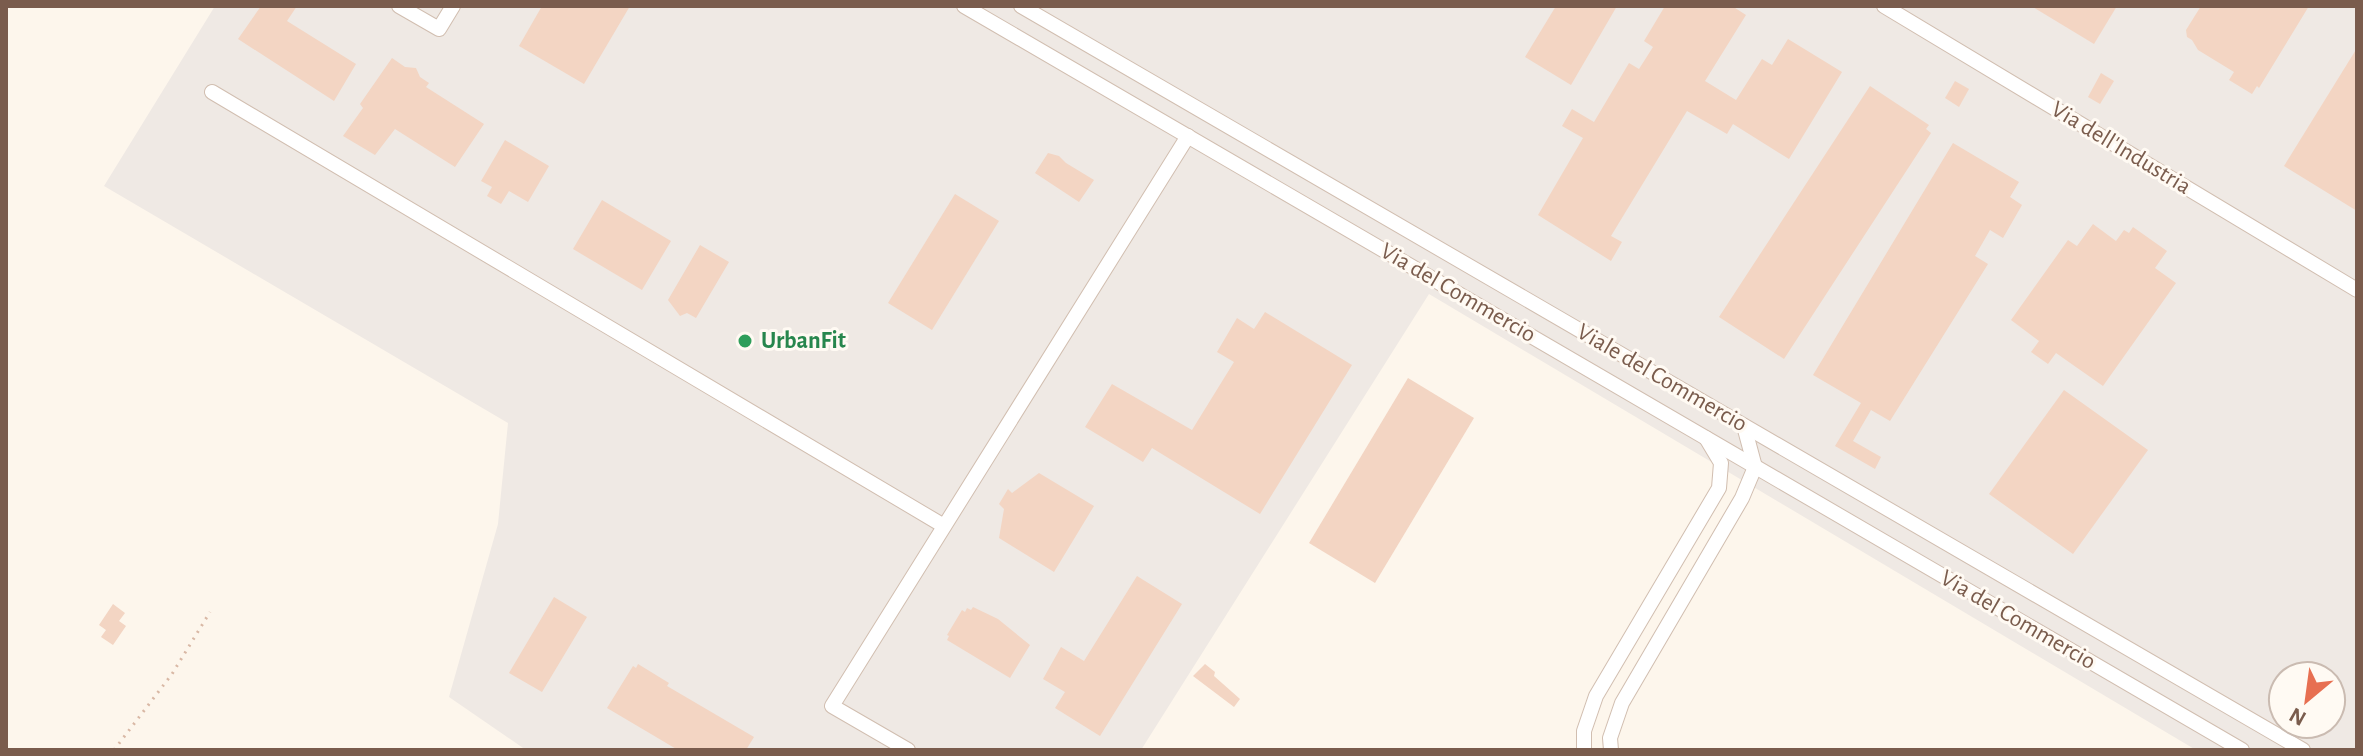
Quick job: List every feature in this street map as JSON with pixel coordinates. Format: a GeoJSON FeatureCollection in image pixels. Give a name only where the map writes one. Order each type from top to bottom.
{"type":"FeatureCollection","features":[{"type":"Feature","properties":{"kind":"street"},"geometry":{"type":"LineString","coordinates":[[399,6],[439,29],[453,6]]}},
{"type":"Feature","properties":{"kind":"street","name":"Via del Commercio"},"geometry":{"type":"LineString","coordinates":[[964,6],[2242,750]]}},
{"type":"Feature","properties":{"kind":"street","name":"Viale del Commercio"},"geometry":{"type":"LineString","coordinates":[[1021,6],[2303,750]]}},
{"type":"Feature","properties":{"kind":"street","name":"Via dell'Industria"},"geometry":{"type":"LineString","coordinates":[[1884,6],[2357,290]]}},
{"type":"Feature","properties":{"kind":"street"},"geometry":{"type":"LineString","coordinates":[[212,92],[944,526]]}},
{"type":"Feature","properties":{"kind":"street"},"geometry":{"type":"LineString","coordinates":[[908,750],[832,706],[1188,136]]}},
{"type":"Feature","properties":{"kind":"street"},"geometry":{"type":"LineString","coordinates":[[1611,750],[1610,738],[1622,703],[1742,498],[1755,467],[1744,426]]}},
{"type":"Feature","properties":{"kind":"street"},"geometry":{"type":"LineString","coordinates":[[1584,750],[1584,731],[1596,696],[1719,488],[1721,463],[1706,438]]}},
{"type":"Feature","properties":{"kind":"path"},"geometry":{"type":"LineString","coordinates":[[114,750],[172,674],[210,612]]}},
{"type":"Feature","properties":{"kind":"shaded area"},"geometry":{"type":"Polygon","coordinates":[[[215,6],[2357,6],[2357,750],[2196,750],[1429,294],[1141,750],[526,750],[449,697],[498,524],[508,423],[104,186],[215,6]]]}},
{"type":"Feature","properties":{"kind":"building"},"geometry":{"type":"Polygon","coordinates":[[[261,6],[297,6],[287,21],[356,64],[334,101],[238,39],[261,6]]]}},
{"type":"Feature","properties":{"kind":"building"},"geometry":{"type":"Polygon","coordinates":[[[542,6],[630,6],[584,84],[519,46],[542,6]]]}},
{"type":"Feature","properties":{"kind":"building"},"geometry":{"type":"Polygon","coordinates":[[[1556,6],[1617,6],[1571,85],[1525,57],[1556,6]]]}},
{"type":"Feature","properties":{"kind":"building"},"geometry":{"type":"Polygon","coordinates":[[[1665,6],[1732,6],[1746,15],[1705,81],[1736,100],[1762,59],[1772,65],[1788,39],[1842,72],[1789,159],[1733,124],[1727,134],[1687,111],[1611,236],[1622,242],[1611,261],[1538,215],[1583,138],[1562,126],[1572,109],[1594,122],[1629,63],[1639,69],[1653,47],[1644,41],[1665,6]]]}},
{"type":"Feature","properties":{"kind":"building"},"geometry":{"type":"Polygon","coordinates":[[[2031,6],[2117,6],[2094,44],[2031,6]]]}},
{"type":"Feature","properties":{"kind":"building"},"geometry":{"type":"Polygon","coordinates":[[[2201,6],[2309,6],[2259,88],[2257,86],[2252,94],[2229,80],[2234,72],[2198,50],[2187,37],[2186,30],[2201,6]]]}},
{"type":"Feature","properties":{"kind":"building"},"geometry":{"type":"Polygon","coordinates":[[[2357,48],[2357,211],[2284,166],[2357,48]]]}},
{"type":"Feature","properties":{"kind":"building"},"geometry":{"type":"Polygon","coordinates":[[[392,58],[405,67],[416,68],[420,77],[429,83],[426,87],[484,124],[455,167],[395,129],[375,155],[343,136],[363,108],[360,104],[392,58]]]}},
{"type":"Feature","properties":{"kind":"building"},"geometry":{"type":"Polygon","coordinates":[[[2101,73],[2114,81],[2100,104],[2088,97],[2101,73]]]}},
{"type":"Feature","properties":{"kind":"building"},"geometry":{"type":"Polygon","coordinates":[[[1955,81],[1969,89],[1959,107],[1945,98],[1955,81]]]}},
{"type":"Feature","properties":{"kind":"building"},"geometry":{"type":"Polygon","coordinates":[[[1870,86],[1929,125],[1926,129],[1931,133],[1784,359],[1719,317],[1870,86]]]}},
{"type":"Feature","properties":{"kind":"building"},"geometry":{"type":"Polygon","coordinates":[[[505,140],[549,166],[528,202],[509,191],[501,204],[487,196],[492,187],[481,181],[505,140]]]}},
{"type":"Feature","properties":{"kind":"building"},"geometry":{"type":"Polygon","coordinates":[[[1953,143],[2019,182],[2010,197],[2022,205],[2003,238],[1990,230],[1975,256],[1988,264],[1890,421],[1871,410],[1853,441],[1881,457],[1875,469],[1835,446],[1861,403],[1813,375],[1953,143]]]}},
{"type":"Feature","properties":{"kind":"building"},"geometry":{"type":"Polygon","coordinates":[[[1048,153],[1059,156],[1094,180],[1079,202],[1035,173],[1048,153]]]}},
{"type":"Feature","properties":{"kind":"building"},"geometry":{"type":"Polygon","coordinates":[[[955,194],[999,221],[932,330],[888,303],[955,194]]]}},
{"type":"Feature","properties":{"kind":"building"},"geometry":{"type":"Polygon","coordinates":[[[602,200],[671,241],[642,290],[573,249],[602,200]]]}},
{"type":"Feature","properties":{"kind":"building"},"geometry":{"type":"Polygon","coordinates":[[[2093,224],[2116,241],[2124,230],[2129,233],[2133,227],[2167,251],[2155,268],[2176,283],[2103,386],[2056,353],[2048,364],[2031,352],[2039,341],[2011,320],[2068,240],[2077,246],[2093,224]]]}},
{"type":"Feature","properties":{"kind":"building"},"geometry":{"type":"Polygon","coordinates":[[[700,245],[729,262],[696,318],[687,313],[680,316],[668,300],[700,245]]]}},
{"type":"Feature","properties":{"kind":"building"},"geometry":{"type":"Polygon","coordinates":[[[1265,312],[1352,365],[1260,514],[1152,448],[1143,462],[1085,427],[1112,384],[1192,430],[1234,362],[1217,352],[1237,318],[1254,329],[1265,312]]]}},
{"type":"Feature","properties":{"kind":"building"},"geometry":{"type":"Polygon","coordinates":[[[1408,378],[1474,418],[1375,583],[1309,543],[1408,378]]]}},
{"type":"Feature","properties":{"kind":"building"},"geometry":{"type":"Polygon","coordinates":[[[2064,390],[2148,450],[2073,554],[1989,494],[2064,390]]]}},
{"type":"Feature","properties":{"kind":"building"},"geometry":{"type":"Polygon","coordinates":[[[1039,473],[1094,506],[1054,572],[999,538],[1004,509],[999,504],[1008,489],[1012,493],[1039,473]]]}},
{"type":"Feature","properties":{"kind":"building"},"geometry":{"type":"Polygon","coordinates":[[[1137,576],[1182,604],[1100,736],[1055,708],[1065,692],[1043,679],[1061,647],[1084,661],[1137,576]]]}},
{"type":"Feature","properties":{"kind":"building"},"geometry":{"type":"Polygon","coordinates":[[[554,597],[587,617],[542,692],[509,673],[554,597]]]}},
{"type":"Feature","properties":{"kind":"building"},"geometry":{"type":"Polygon","coordinates":[[[113,604],[125,613],[119,621],[126,626],[113,645],[101,637],[106,630],[99,625],[113,604]]]}},
{"type":"Feature","properties":{"kind":"building"},"geometry":{"type":"Polygon","coordinates":[[[973,607],[998,619],[1030,645],[1010,678],[947,640],[962,610],[965,612],[973,607]]]}},
{"type":"Feature","properties":{"kind":"building"},"geometry":{"type":"Polygon","coordinates":[[[638,664],[669,683],[667,686],[754,737],[746,750],[678,750],[607,708],[633,666],[636,668],[638,664]]]}},
{"type":"Feature","properties":{"kind":"building"},"geometry":{"type":"Polygon","coordinates":[[[1205,664],[1240,699],[1234,707],[1193,676],[1205,664]]]}},
{"type":"Feature","properties":{"kind":"place","name":"UrbanFit"},"geometry":{"type":"Point","coordinates":[745,341]}}]}
